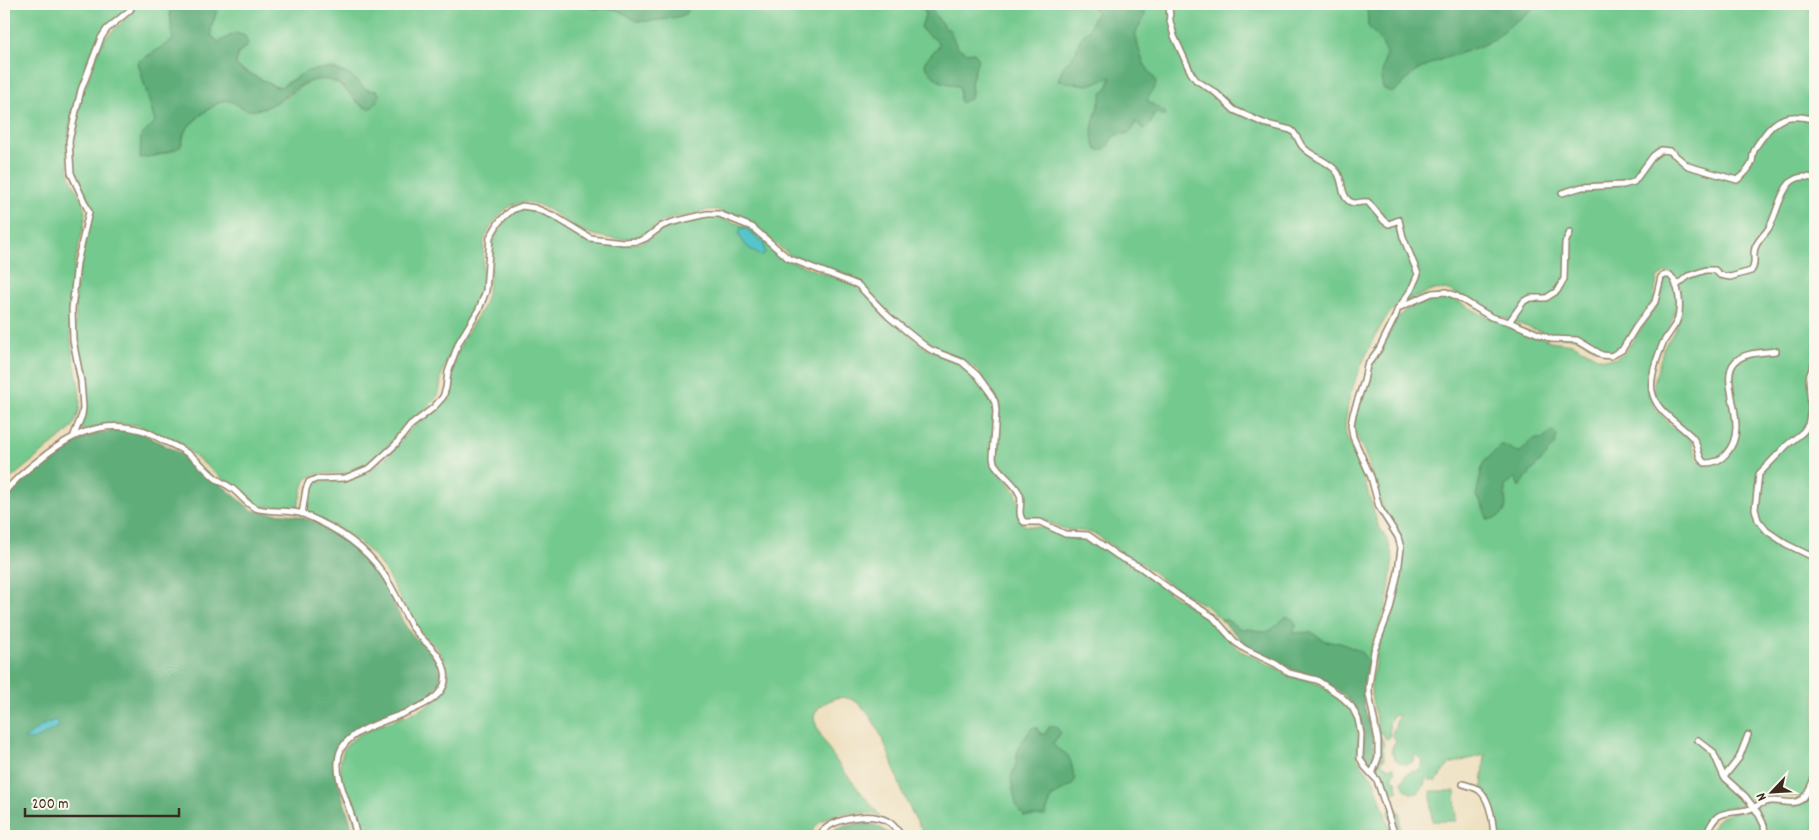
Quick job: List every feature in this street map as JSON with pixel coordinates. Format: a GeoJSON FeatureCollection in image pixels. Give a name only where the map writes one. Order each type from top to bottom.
{"type":"FeatureCollection","features":[{"type":"Feature","properties":{"kind":"street"},"geometry":{"type":"LineString","coordinates":[[74,435],[82,415],[83,398],[73,340],[72,308],[77,263],[89,212],[71,173],[69,141],[81,90],[101,38],[107,29],[130,10],[133,4]]}},
{"type":"Feature","properties":{"kind":"street"},"geometry":{"type":"LineString","coordinates":[[1169,4],[1170,21],[1174,36],[1196,80],[1216,93],[1234,110],[1263,123],[1292,130],[1304,148],[1336,170],[1342,181],[1343,192],[1348,200],[1355,203],[1368,202],[1390,224],[1399,220],[1403,237],[1418,274],[1411,290],[1398,308],[1379,349],[1367,365],[1364,381],[1351,420],[1351,431],[1366,463],[1379,507],[1398,537],[1401,548],[1400,564],[1390,609],[1374,651],[1369,686],[1378,740],[1378,758],[1372,774]]}},
{"type":"Feature","properties":{"kind":"street"},"geometry":{"type":"LineString","coordinates":[[1562,193],[1587,187],[1623,185],[1634,182],[1653,156],[1661,150],[1670,151],[1688,166],[1737,180],[1751,165],[1754,151],[1766,132],[1775,124],[1790,116],[1802,116],[1815,120]]}},
{"type":"Feature","properties":{"kind":"street"},"geometry":{"type":"LineString","coordinates":[[1676,286],[1688,276],[1706,270],[1715,270],[1720,275],[1730,277],[1751,271],[1754,265],[1756,245],[1769,228],[1790,182],[1800,176],[1815,179]]}},
{"type":"Feature","properties":{"kind":"street"},"geometry":{"type":"LineString","coordinates":[[302,514],[306,489],[310,482],[316,479],[354,476],[370,468],[395,445],[410,426],[433,408],[443,397],[448,372],[456,348],[479,309],[486,291],[490,237],[499,222],[512,210],[522,206],[535,208],[554,216],[590,238],[623,242],[639,241],[662,226],[673,222],[707,214],[719,214],[752,227],[788,258],[858,285],[889,317],[924,346],[962,362],[972,370],[987,388],[995,402],[994,464],[1019,492],[1021,497],[1021,519],[1029,523],[1044,524],[1066,534],[1088,535],[1118,556],[1140,567],[1178,596],[1213,617],[1235,642],[1246,649],[1276,664],[1289,673],[1312,678],[1331,688],[1356,713],[1361,734],[1360,758],[1380,786],[1394,836]]}},
{"type":"Feature","properties":{"kind":"street"},"geometry":{"type":"LineString","coordinates":[[1509,322],[1524,301],[1531,298],[1546,298],[1557,291],[1562,284],[1565,244],[1570,232]]}},
{"type":"Feature","properties":{"kind":"street"},"geometry":{"type":"LineString","coordinates":[[1398,308],[1432,293],[1442,292],[1456,296],[1483,313],[1551,338],[1577,340],[1602,355],[1611,356],[1622,350],[1655,302],[1661,277],[1670,275],[1676,286],[1678,301],[1677,319],[1660,351],[1652,378],[1652,393],[1663,412],[1694,438],[1699,457],[1703,462],[1712,463],[1720,460],[1733,444],[1736,424],[1730,381],[1732,366],[1735,361],[1748,354],[1776,351]]}},
{"type":"Feature","properties":{"kind":"street"},"geometry":{"type":"LineString","coordinates":[[1815,361],[1809,377],[1811,410],[1808,425],[1759,474],[1755,509],[1758,520],[1767,530],[1786,544],[1815,558]]}},
{"type":"Feature","properties":{"kind":"street"},"geometry":{"type":"LineString","coordinates":[[4,493],[25,471],[51,450],[74,435],[113,426],[144,430],[186,452],[215,478],[233,489],[256,508],[302,514],[336,531],[367,554],[381,570],[417,633],[440,657],[446,681],[442,689],[422,706],[358,732],[342,748],[339,756],[339,773],[356,836]]}},
{"type":"Feature","properties":{"kind":"street"},"geometry":{"type":"LineString","coordinates":[[1724,777],[1739,758],[1748,735]]}},
{"type":"Feature","properties":{"kind":"street"},"geometry":{"type":"LineString","coordinates":[[1698,740],[1713,752],[1724,777],[1754,807],[1761,818],[1766,836]]}},
{"type":"Feature","properties":{"kind":"street"},"geometry":{"type":"LineString","coordinates":[[1706,836],[1716,818],[1721,814],[1754,807],[1764,801],[1775,800],[1792,803],[1801,800],[1815,776]]}},
{"type":"Feature","properties":{"kind":"street"},"geometry":{"type":"LineString","coordinates":[[1463,784],[1477,788],[1485,798],[1494,836]]}},
{"type":"Feature","properties":{"kind":"street"},"geometry":{"type":"LineString","coordinates":[[819,836],[831,824],[864,816],[890,822],[902,836]]}},
{"type":"Feature","properties":{"kind":"green space"},"geometry":{"type":"Polygon","coordinates":[[[4,4],[131,4],[129,9],[105,31],[95,46],[74,107],[69,132],[69,171],[85,211],[84,226],[73,276],[70,308],[72,352],[80,397],[77,419],[71,429],[4,484],[4,4]]]}},
{"type":"Feature","properties":{"kind":"green space"},"geometry":{"type":"Polygon","coordinates":[[[136,4],[169,4],[173,40],[138,62],[155,122],[152,157],[181,146],[184,133],[188,127],[198,117],[223,101],[233,100],[270,104],[285,98],[304,84],[320,79],[329,80],[340,85],[365,108],[375,105],[377,91],[367,90],[337,69],[331,68],[291,80],[281,87],[276,87],[241,69],[236,65],[237,56],[247,46],[232,35],[219,42],[212,37],[210,32],[219,4],[1815,4],[1815,836],[1710,836],[1717,821],[1728,814],[1768,803],[1800,804],[1808,797],[1799,796],[1757,798],[1743,805],[1720,810],[1710,820],[1704,836],[1497,836],[1495,817],[1489,798],[1482,787],[1485,755],[1449,764],[1436,781],[1429,780],[1426,777],[1422,788],[1416,793],[1412,793],[1408,792],[1402,783],[1407,774],[1420,770],[1423,762],[1415,754],[1414,761],[1408,764],[1403,764],[1395,759],[1392,751],[1396,741],[1392,734],[1399,715],[1393,715],[1389,723],[1390,737],[1386,739],[1382,733],[1379,733],[1371,686],[1377,651],[1395,600],[1404,553],[1399,534],[1380,504],[1368,461],[1353,428],[1356,410],[1371,365],[1379,354],[1396,320],[1404,311],[1431,298],[1440,296],[1450,297],[1483,315],[1550,341],[1573,344],[1599,358],[1613,359],[1624,354],[1655,308],[1661,298],[1663,280],[1668,277],[1675,291],[1676,306],[1672,321],[1651,368],[1648,383],[1651,398],[1659,412],[1678,431],[1688,437],[1697,458],[1702,464],[1699,447],[1660,405],[1654,394],[1654,383],[1664,347],[1675,330],[1681,315],[1680,286],[1674,275],[1667,272],[1657,278],[1654,299],[1618,351],[1605,353],[1578,338],[1552,336],[1489,313],[1447,289],[1434,290],[1397,305],[1386,317],[1357,375],[1349,399],[1345,424],[1346,435],[1363,476],[1378,525],[1388,541],[1393,558],[1387,605],[1373,642],[1363,687],[1364,705],[1374,746],[1374,763],[1362,752],[1364,734],[1354,706],[1341,693],[1321,679],[1293,670],[1246,645],[1209,608],[1170,585],[1141,563],[1120,552],[1097,535],[1064,529],[1038,518],[1025,519],[1022,512],[1023,495],[1016,483],[1002,469],[997,459],[998,403],[976,369],[964,360],[938,350],[915,335],[888,313],[857,280],[791,256],[756,228],[717,210],[671,218],[640,236],[617,239],[598,236],[580,230],[551,211],[535,204],[519,203],[507,208],[493,224],[484,241],[480,299],[475,312],[453,346],[442,373],[439,394],[428,408],[403,426],[392,442],[369,463],[346,473],[316,474],[306,479],[297,509],[256,504],[183,446],[137,425],[114,424],[79,431],[86,408],[86,397],[75,333],[76,288],[84,241],[91,217],[90,207],[73,174],[70,144],[81,98],[99,49],[105,38],[130,15],[136,4]]]}},
{"type":"Feature","properties":{"kind":"green space"},"geometry":{"type":"Polygon","coordinates":[[[169,4],[219,4],[211,27],[212,37],[219,42],[236,33],[245,36],[248,43],[238,53],[236,65],[240,69],[276,87],[281,87],[307,71],[331,68],[351,76],[367,90],[377,91],[380,95],[376,104],[371,108],[366,108],[342,86],[327,80],[307,83],[296,88],[275,103],[256,110],[245,109],[232,102],[223,101],[199,116],[186,129],[179,147],[160,154],[140,158],[141,136],[155,122],[138,62],[173,40],[169,4]]]}},
{"type":"Feature","properties":{"kind":"green space"},"geometry":{"type":"Polygon","coordinates":[[[583,4],[691,4],[687,12],[682,16],[662,20],[637,21],[616,10],[594,9],[583,4]]]}},
{"type":"Feature","properties":{"kind":"green space"},"geometry":{"type":"Polygon","coordinates":[[[924,4],[935,4],[932,10],[945,28],[950,30],[957,47],[967,53],[974,52],[978,59],[971,83],[971,98],[961,103],[958,86],[941,82],[925,66],[925,61],[939,46],[937,41],[922,30],[921,27],[925,15],[924,4]]]}},
{"type":"Feature","properties":{"kind":"green space"},"geometry":{"type":"Polygon","coordinates":[[[1090,4],[1143,4],[1145,15],[1136,33],[1136,39],[1145,66],[1154,77],[1156,83],[1147,101],[1165,112],[1163,117],[1158,113],[1154,113],[1151,123],[1145,129],[1136,121],[1131,131],[1114,136],[1103,150],[1097,150],[1092,136],[1092,129],[1102,93],[1106,91],[1111,77],[1088,85],[1058,81],[1063,67],[1075,54],[1080,39],[1090,28],[1097,12],[1090,4]]]}},
{"type":"Feature","properties":{"kind":"green space"},"geometry":{"type":"Polygon","coordinates":[[[1367,4],[1537,4],[1529,13],[1513,23],[1493,40],[1420,69],[1391,93],[1383,88],[1381,78],[1386,53],[1382,43],[1368,26],[1367,4]]]}},
{"type":"Feature","properties":{"kind":"green space"},"geometry":{"type":"Polygon","coordinates":[[[524,209],[543,214],[579,236],[601,243],[641,243],[655,236],[666,227],[715,216],[751,229],[787,260],[855,285],[925,348],[961,363],[986,390],[993,404],[994,412],[994,467],[1016,492],[1022,524],[1046,528],[1066,538],[1088,538],[1205,615],[1216,624],[1239,650],[1280,670],[1288,676],[1311,681],[1324,687],[1347,707],[1355,718],[1357,725],[1359,737],[1357,755],[1359,761],[1374,780],[1392,836],[926,836],[906,801],[879,731],[869,715],[858,703],[845,698],[825,703],[817,710],[814,719],[834,758],[880,816],[865,813],[848,813],[832,816],[817,825],[811,836],[358,836],[340,773],[340,762],[343,752],[350,742],[360,734],[432,703],[445,690],[448,672],[441,654],[410,617],[387,574],[372,554],[342,531],[304,512],[308,489],[314,482],[352,479],[370,471],[390,454],[411,428],[445,400],[448,394],[449,377],[458,351],[483,307],[487,294],[492,242],[508,216],[514,211],[524,209]]]}},
{"type":"Feature","properties":{"kind":"green space"},"geometry":{"type":"Polygon","coordinates":[[[120,430],[139,432],[186,456],[252,510],[293,515],[330,530],[352,546],[371,565],[379,575],[407,628],[434,656],[438,663],[441,678],[434,692],[429,697],[377,718],[348,736],[337,749],[335,755],[336,770],[353,836],[4,836],[4,501],[34,471],[56,454],[80,440],[96,434],[120,430]]]}},
{"type":"Feature","properties":{"kind":"green space"},"geometry":{"type":"Polygon","coordinates":[[[1553,431],[1557,435],[1555,445],[1519,487],[1515,477],[1505,487],[1506,508],[1504,512],[1496,518],[1488,520],[1481,502],[1476,496],[1483,463],[1501,445],[1520,452],[1534,439],[1543,439],[1553,431]]]}},
{"type":"Feature","properties":{"kind":"green space"},"geometry":{"type":"Polygon","coordinates":[[[1286,617],[1294,620],[1296,625],[1293,633],[1311,632],[1325,641],[1340,643],[1360,651],[1369,662],[1364,679],[1363,697],[1373,742],[1374,760],[1372,770],[1363,759],[1364,734],[1362,725],[1354,706],[1341,693],[1321,679],[1293,670],[1246,645],[1220,619],[1228,621],[1241,629],[1265,632],[1272,629],[1286,617]]]}},
{"type":"Feature","properties":{"kind":"green space"},"geometry":{"type":"Polygon","coordinates":[[[1050,726],[1055,726],[1061,733],[1053,743],[1070,759],[1075,780],[1072,785],[1052,797],[1045,816],[1024,816],[1016,804],[1011,779],[1016,764],[1018,747],[1032,728],[1036,727],[1041,734],[1045,734],[1050,726]]]}},
{"type":"Feature","properties":{"kind":"green space"},"geometry":{"type":"Polygon","coordinates":[[[1380,736],[1383,741],[1384,760],[1381,758],[1381,763],[1389,768],[1393,767],[1395,771],[1392,779],[1397,782],[1398,791],[1395,792],[1389,789],[1384,778],[1378,777],[1374,773],[1380,759],[1380,736]]]}},
{"type":"Feature","properties":{"kind":"green space"},"geometry":{"type":"Polygon","coordinates":[[[1431,791],[1455,791],[1456,821],[1432,821],[1431,791]]]}},
{"type":"Feature","properties":{"kind":"green space"},"geometry":{"type":"Polygon","coordinates":[[[1392,808],[1400,812],[1400,828],[1405,834],[1418,834],[1421,836],[1397,836],[1388,812],[1392,808]]]}},
{"type":"Feature","properties":{"kind":"green space"},"geometry":{"type":"Polygon","coordinates":[[[865,822],[878,826],[893,836],[825,836],[837,828],[865,822]]]}},
{"type":"Feature","properties":{"kind":"water"},"geometry":{"type":"Polygon","coordinates":[[[741,228],[745,228],[764,243],[765,253],[762,255],[758,254],[745,244],[739,233],[741,228]]]}},
{"type":"Feature","properties":{"kind":"water"},"geometry":{"type":"Polygon","coordinates":[[[55,720],[59,726],[37,738],[24,739],[41,726],[55,720]]]}}]}
